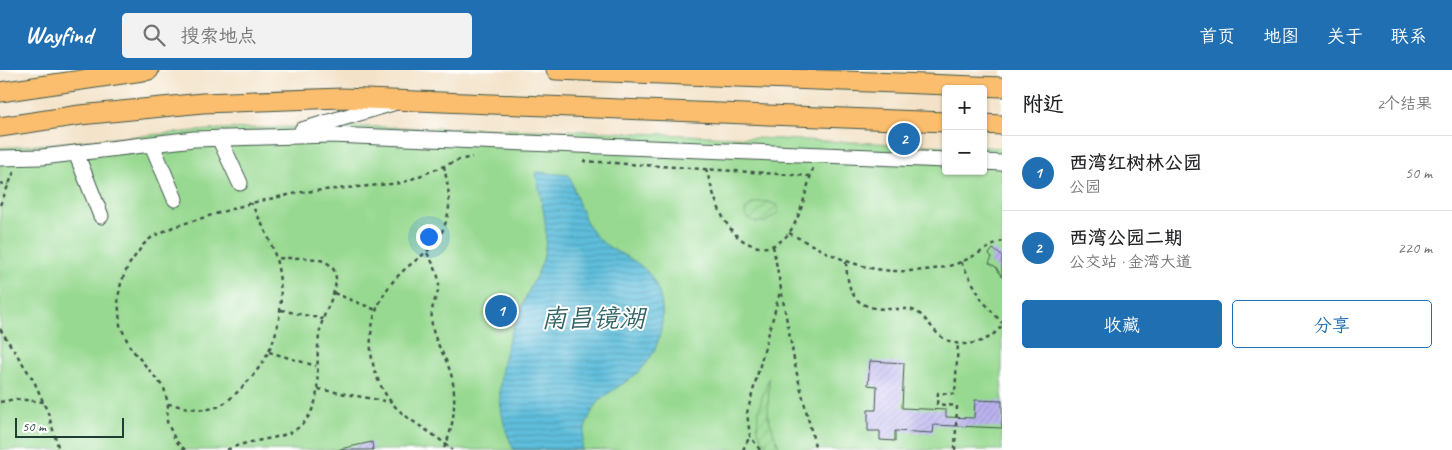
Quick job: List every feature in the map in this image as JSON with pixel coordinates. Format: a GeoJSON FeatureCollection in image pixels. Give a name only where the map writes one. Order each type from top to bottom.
{"type":"FeatureCollection","features":[{"type":"Feature","properties":{"kind":"main road"},"geometry":{"type":"LineString","coordinates":[[0,92],[149,70]]}},
{"type":"Feature","properties":{"kind":"main road"},"geometry":{"type":"LineString","coordinates":[[556,70],[1002,87]]}},
{"type":"Feature","properties":{"kind":"main road"},"geometry":{"type":"LineString","coordinates":[[0,127],[80,115],[203,103],[278,99],[407,99],[942,122]]}},
{"type":"Feature","properties":{"kind":"main road"},"geometry":{"type":"LineString","coordinates":[[987,124],[1002,124]]}},
{"type":"Feature","properties":{"kind":"lane"},"geometry":{"type":"LineString","coordinates":[[284,136],[407,99]]}},
{"type":"Feature","properties":{"kind":"lane"},"geometry":{"type":"LineString","coordinates":[[0,158],[76,153],[219,138],[381,136],[942,160]]}},
{"type":"Feature","properties":{"kind":"lane"},"geometry":{"type":"LineString","coordinates":[[219,138],[240,183]]}},
{"type":"Feature","properties":{"kind":"lane"},"geometry":{"type":"LineString","coordinates":[[152,145],[175,198]]}},
{"type":"Feature","properties":{"kind":"lane"},"geometry":{"type":"LineString","coordinates":[[76,153],[100,216]]}},
{"type":"Feature","properties":{"kind":"lane"},"geometry":{"type":"LineString","coordinates":[[987,162],[1002,163]]}},
{"type":"Feature","properties":{"kind":"path"},"geometry":{"type":"LineString","coordinates":[[703,150],[706,169],[718,206],[733,234],[752,245],[762,248],[773,246],[782,241],[789,233],[797,219],[816,155]]}},
{"type":"Feature","properties":{"kind":"path"},"geometry":{"type":"LineString","coordinates":[[185,450],[170,432],[167,422],[168,404],[164,388],[130,347],[120,325],[118,298],[128,266],[143,245],[161,232],[251,203],[316,191],[392,185],[417,179],[444,166],[473,156]]}},
{"type":"Feature","properties":{"kind":"path"},"geometry":{"type":"LineString","coordinates":[[0,205],[9,185],[17,158]]}},
{"type":"Feature","properties":{"kind":"path"},"geometry":{"type":"LineString","coordinates":[[582,161],[810,176]]}},
{"type":"Feature","properties":{"kind":"path"},"geometry":{"type":"LineString","coordinates":[[444,166],[449,196],[447,218],[434,245],[427,253],[408,266],[386,291],[376,310],[370,341],[371,359],[383,390],[391,402],[397,409],[452,450]]}},
{"type":"Feature","properties":{"kind":"path"},"geometry":{"type":"LineString","coordinates":[[0,183],[9,185]]}},
{"type":"Feature","properties":{"kind":"path"},"geometry":{"type":"LineString","coordinates":[[168,404],[205,409],[219,406],[248,382],[270,352],[277,333],[281,310],[276,258],[251,203]]}},
{"type":"Feature","properties":{"kind":"path"},"geometry":{"type":"LineString","coordinates":[[789,233],[846,262],[876,271],[909,272],[944,268],[962,262],[1002,241]]}},
{"type":"Feature","properties":{"kind":"path"},"geometry":{"type":"LineString","coordinates":[[773,246],[796,370],[816,450]]}},
{"type":"Feature","properties":{"kind":"path"},"geometry":{"type":"LineString","coordinates":[[427,253],[436,268],[441,283],[433,313],[434,336],[450,370],[454,387],[453,405],[446,445],[443,450]]}},
{"type":"Feature","properties":{"kind":"path"},"geometry":{"type":"LineString","coordinates":[[227,450],[244,444],[287,435],[297,430],[313,410],[318,389],[316,366],[323,319],[334,293],[335,272],[325,262],[276,258]]}},
{"type":"Feature","properties":{"kind":"path"},"geometry":{"type":"LineString","coordinates":[[846,262],[851,292],[860,304],[876,310],[909,309],[917,312],[946,340],[958,343],[984,341],[992,336],[1002,324],[982,300],[962,262]]}},
{"type":"Feature","properties":{"kind":"path"},"geometry":{"type":"LineString","coordinates":[[760,450],[750,436],[747,423],[749,401],[767,346],[781,290]]}},
{"type":"Feature","properties":{"kind":"path"},"geometry":{"type":"LineString","coordinates":[[334,293],[376,310]]}},
{"type":"Feature","properties":{"kind":"path"},"geometry":{"type":"LineString","coordinates":[[281,310],[323,319]]}},
{"type":"Feature","properties":{"kind":"path"},"geometry":{"type":"LineString","coordinates":[[0,329],[24,363],[44,402],[59,450]]}},
{"type":"Feature","properties":{"kind":"path"},"geometry":{"type":"LineString","coordinates":[[955,450],[957,406],[937,404],[938,392],[955,394],[958,343]]}},
{"type":"Feature","properties":{"kind":"path"},"geometry":{"type":"LineString","coordinates":[[270,352],[316,366]]}},
{"type":"Feature","properties":{"kind":"path"},"geometry":{"type":"LineString","coordinates":[[318,389],[391,402]]}},
{"type":"Feature","properties":{"kind":"path"},"geometry":{"type":"LineString","coordinates":[[0,402],[23,399],[44,402]]}},
{"type":"Feature","properties":{"kind":"path"},"geometry":{"type":"LineString","coordinates":[[743,450],[750,436]]}},
{"type":"Feature","properties":{"kind":"green space"},"geometry":{"type":"Polygon","coordinates":[[[334,126],[589,131],[942,146],[942,175],[987,175],[987,147],[1002,148],[1002,450],[0,450],[0,148],[220,129],[334,126]]]}},
{"type":"Feature","properties":{"kind":"green space"},"geometry":{"type":"Polygon","coordinates":[[[769,202],[778,206],[778,213],[765,222],[754,222],[746,217],[745,210],[752,204],[769,202]]]}},
{"type":"Feature","properties":{"kind":"green space"},"geometry":{"type":"Polygon","coordinates":[[[769,378],[768,416],[780,450],[769,446],[762,439],[758,430],[759,409],[769,378]]]}},
{"type":"Feature","properties":{"kind":"water","name":"南昌镜湖"},"geometry":{"type":"Polygon","coordinates":[[[536,172],[569,175],[583,213],[594,234],[605,244],[641,266],[650,275],[656,285],[662,307],[661,331],[653,353],[644,367],[601,400],[592,412],[586,428],[582,450],[514,450],[501,410],[501,372],[505,354],[518,316],[539,271],[546,244],[544,213],[536,172]]]}},
{"type":"Feature","properties":{"kind":"building"},"geometry":{"type":"Polygon","coordinates":[[[993,249],[1002,256],[1002,277],[996,267],[989,263],[992,257],[989,254],[993,249]]]}},
{"type":"Feature","properties":{"kind":"building"},"geometry":{"type":"Polygon","coordinates":[[[870,361],[904,363],[902,408],[946,410],[946,417],[974,418],[975,400],[1002,401],[1002,428],[934,425],[933,433],[895,431],[895,441],[880,440],[880,431],[868,431],[868,410],[876,410],[877,386],[868,385],[870,361]]]}},
{"type":"Feature","properties":{"kind":"building"},"geometry":{"type":"Polygon","coordinates":[[[372,442],[373,450],[340,450],[340,449],[372,442]]]}},
{"type":"Feature","properties":{"kind":"place","name":"西湾公园二期"},"geometry":{"type":"Point","coordinates":[904,139]}},
{"type":"Feature","properties":{"kind":"place","name":"西湾红树林公园"},"geometry":{"type":"Point","coordinates":[501,311]}}]}
